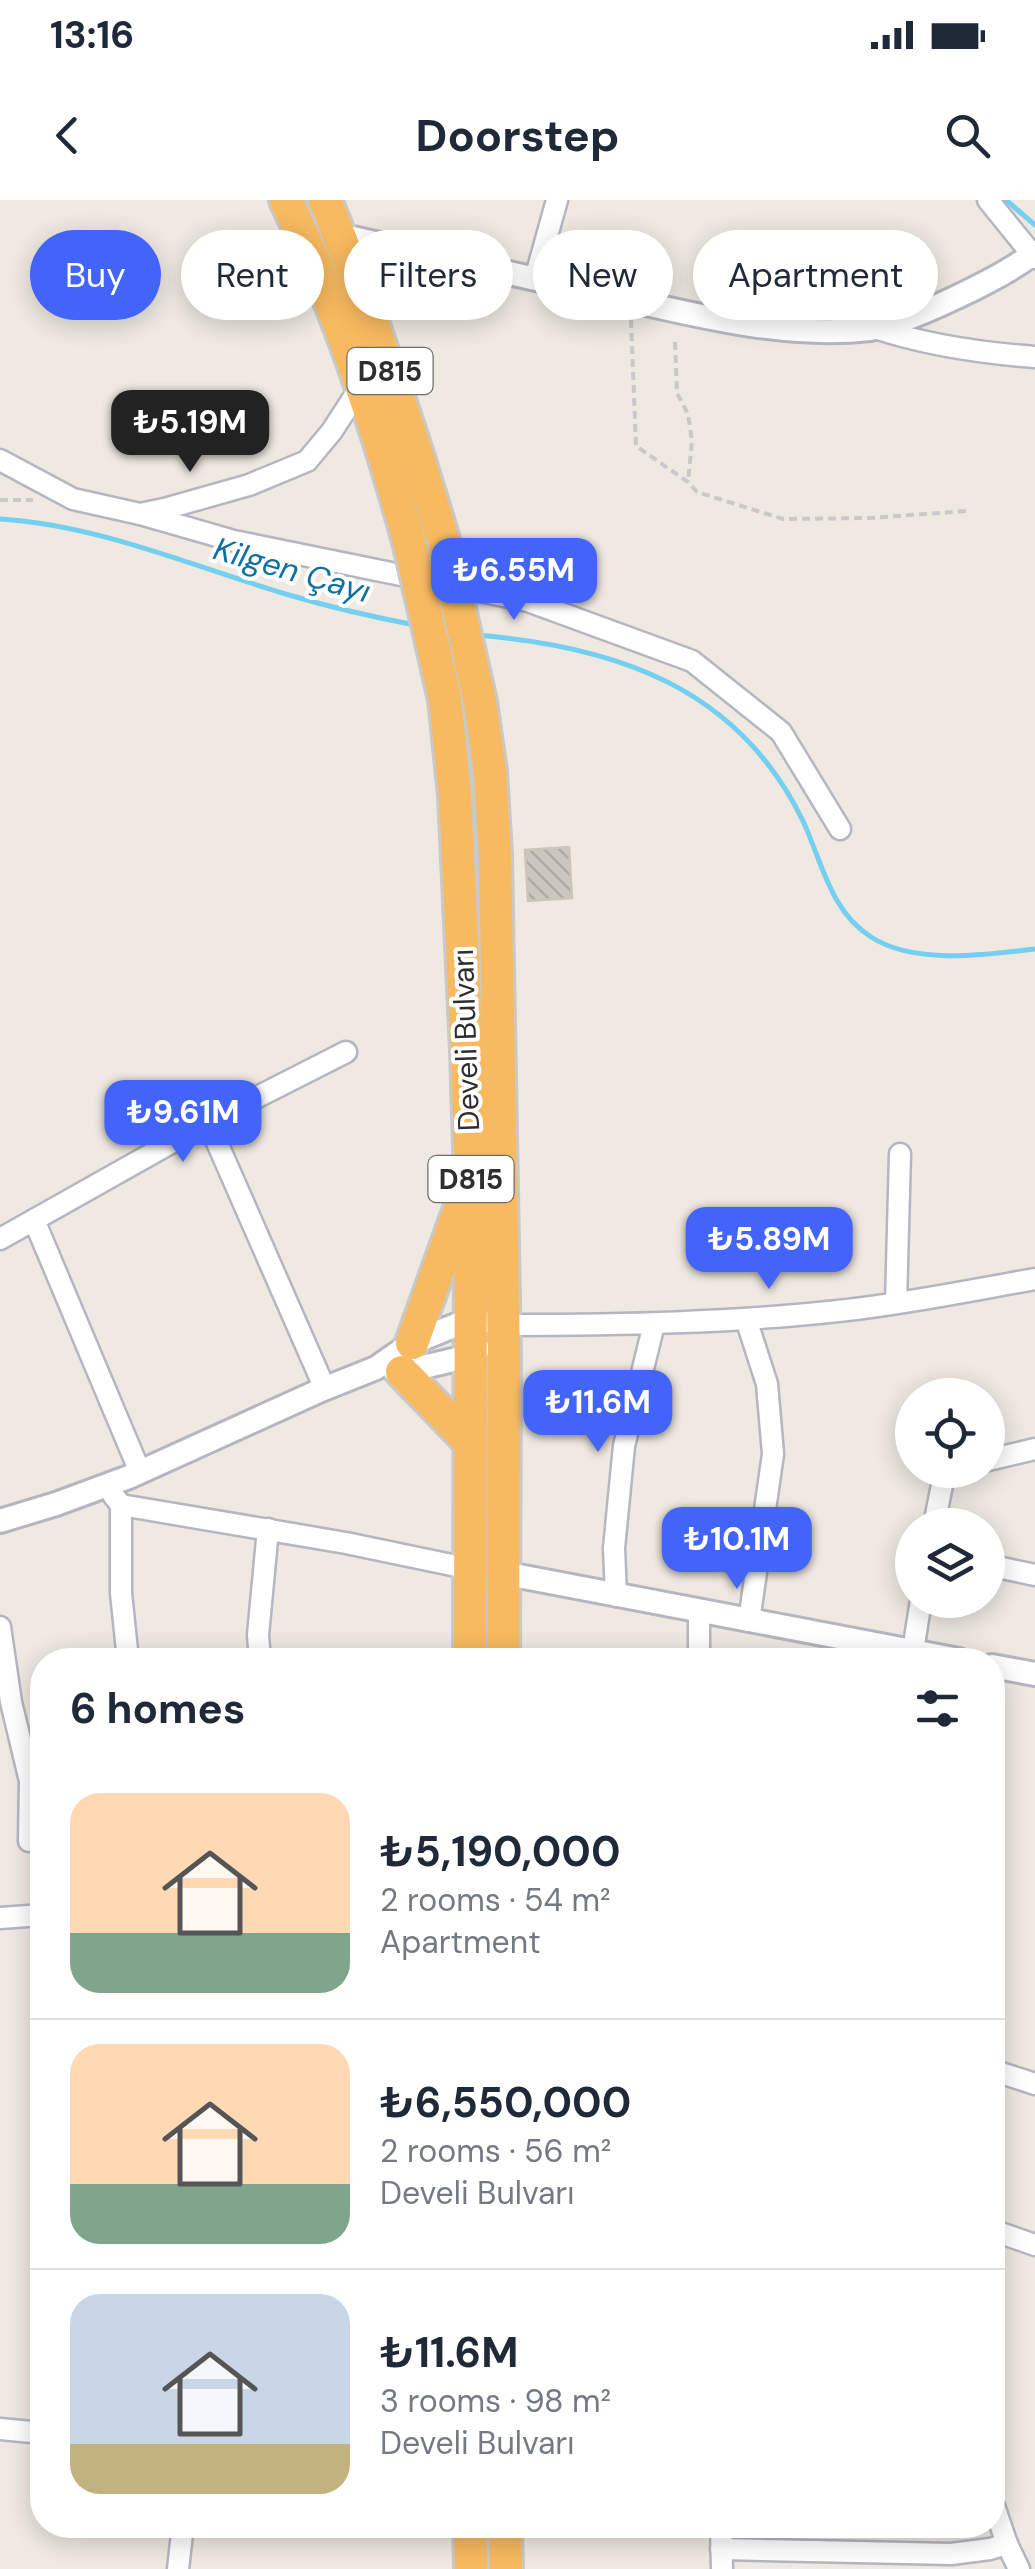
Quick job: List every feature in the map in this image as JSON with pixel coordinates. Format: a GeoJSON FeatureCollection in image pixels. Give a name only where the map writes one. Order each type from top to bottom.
{"type":"FeatureCollection","features":[{"type":"Feature","properties":{"kind":"highway","name":"D815"},"geometry":{"type":"LineString","coordinates":[[325,200],[339,235]]}},
{"type":"Feature","properties":{"kind":"highway","name":"D815"},"geometry":{"type":"LineString","coordinates":[[284,202],[334,312],[361,386]]}},
{"type":"Feature","properties":{"kind":"highway","name":"Develi Bulvarı"},"geometry":{"type":"LineString","coordinates":[[339,235],[402,403],[446,546],[480,702],[490,771],[496,855],[504,1325],[503,1648]]}},
{"type":"Feature","properties":{"kind":"highway","name":"Develi Bulvarı"},"geometry":{"type":"LineString","coordinates":[[361,386],[410,544],[445,699],[454,794],[470,1178],[470,1648]]}},
{"type":"Feature","properties":{"kind":"highway"},"geometry":{"type":"LineString","coordinates":[[470,1178],[397,1361],[471,1443]]}},
{"type":"Feature","properties":{"kind":"highway"},"geometry":{"type":"LineString","coordinates":[[470,2538],[470,2569]]}},
{"type":"Feature","properties":{"kind":"highway"},"geometry":{"type":"LineString","coordinates":[[505,2538],[506,2569]]}},
{"type":"Feature","properties":{"kind":"street"},"geometry":{"type":"LineString","coordinates":[[550,230],[558,200]]}},
{"type":"Feature","properties":{"kind":"street"},"geometry":{"type":"LineString","coordinates":[[673,310],[827,332],[875,328],[904,319],[976,287],[1034,255],[988,200]]}},
{"type":"Feature","properties":{"kind":"street"},"geometry":{"type":"LineString","coordinates":[[284,202],[339,235],[533,278]]}},
{"type":"Feature","properties":{"kind":"street"},"geometry":{"type":"LineString","coordinates":[[875,328],[904,338],[1035,357]]}},
{"type":"Feature","properties":{"kind":"street"},"geometry":{"type":"LineString","coordinates":[[140,514],[249,484],[307,461],[361,386]]}},
{"type":"Feature","properties":{"kind":"street"},"geometry":{"type":"LineString","coordinates":[[0,460],[72,500],[140,514],[234,541],[528,600],[692,662],[781,732],[840,829]]}},
{"type":"Feature","properties":{"kind":"street"},"geometry":{"type":"LineString","coordinates":[[0,1238],[208,1122],[346,1052]]}},
{"type":"Feature","properties":{"kind":"street"},"geometry":{"type":"LineString","coordinates":[[208,1122],[322,1382],[322,1390]]}},
{"type":"Feature","properties":{"kind":"street"},"geometry":{"type":"LineString","coordinates":[[896,1303],[900,1154]]}},
{"type":"Feature","properties":{"kind":"street"},"geometry":{"type":"LineString","coordinates":[[34,1220],[140,1472]]}},
{"type":"Feature","properties":{"kind":"street"},"geometry":{"type":"LineString","coordinates":[[0,1521],[140,1472],[322,1390],[397,1361],[470,1319],[504,1325],[746,1319],[849,1310],[1035,1279]]}},
{"type":"Feature","properties":{"kind":"street"},"geometry":{"type":"LineString","coordinates":[[746,1319],[767,1384],[773,1454],[749,1621]]}},
{"type":"Feature","properties":{"kind":"street"},"geometry":{"type":"LineString","coordinates":[[616,1596],[614,1548],[624,1446],[654,1324]]}},
{"type":"Feature","properties":{"kind":"street"},"geometry":{"type":"LineString","coordinates":[[397,1361],[470,1356],[504,1325]]}},
{"type":"Feature","properties":{"kind":"street"},"geometry":{"type":"LineString","coordinates":[[1005,1456],[1035,1449]]}},
{"type":"Feature","properties":{"kind":"street"},"geometry":{"type":"LineString","coordinates":[[105,1486],[122,1506],[122,1593],[127,1648]]}},
{"type":"Feature","properties":{"kind":"street"},"geometry":{"type":"LineString","coordinates":[[122,1506],[268,1529],[471,1569]]}},
{"type":"Feature","properties":{"kind":"street"},"geometry":{"type":"LineString","coordinates":[[259,1648],[268,1529]]}},
{"type":"Feature","properties":{"kind":"street"},"geometry":{"type":"LineString","coordinates":[[1005,1569],[1035,1575]]}},
{"type":"Feature","properties":{"kind":"street"},"geometry":{"type":"LineString","coordinates":[[504,1574],[897,1648]]}},
{"type":"Feature","properties":{"kind":"street"},"geometry":{"type":"LineString","coordinates":[[699,1611],[699,1648]]}},
{"type":"Feature","properties":{"kind":"street"},"geometry":{"type":"LineString","coordinates":[[914,1648],[919,1618]]}},
{"type":"Feature","properties":{"kind":"street"},"geometry":{"type":"LineString","coordinates":[[0,1627],[11,1702],[30,1782],[29,1841]]}},
{"type":"Feature","properties":{"kind":"street"},"geometry":{"type":"LineString","coordinates":[[1005,1668],[1035,1674]]}},
{"type":"Feature","properties":{"kind":"street"},"geometry":{"type":"LineString","coordinates":[[0,1918],[30,1916]]}},
{"type":"Feature","properties":{"kind":"street"},"geometry":{"type":"LineString","coordinates":[[1005,2074],[1035,2084]]}},
{"type":"Feature","properties":{"kind":"street"},"geometry":{"type":"LineString","coordinates":[[1005,2234],[1035,2244]]}},
{"type":"Feature","properties":{"kind":"street"},"geometry":{"type":"LineString","coordinates":[[0,2429],[30,2431]]}},
{"type":"Feature","properties":{"kind":"street"},"geometry":{"type":"LineString","coordinates":[[178,2569],[182,2538]]}},
{"type":"Feature","properties":{"kind":"street"},"geometry":{"type":"LineString","coordinates":[[1005,2538],[1019,2569]]}},
{"type":"Feature","properties":{"kind":"street"},"geometry":{"type":"LineString","coordinates":[[722,2559],[950,2554],[1007,2544]]}},
{"type":"Feature","properties":{"kind":"path"},"geometry":{"type":"LineString","coordinates":[[631,320],[636,446],[697,492],[783,519],[966,511]]}},
{"type":"Feature","properties":{"kind":"path"},"geometry":{"type":"LineString","coordinates":[[675,342],[677,394],[688,414],[692,441],[688,482]]}},
{"type":"Feature","properties":{"kind":"green space"},"geometry":{"type":"Polygon","coordinates":[[[458,692],[467,692],[478,764],[489,1046],[479,1064],[474,830],[458,692]]]}},
{"type":"Feature","properties":{"kind":"building"},"geometry":{"type":"Polygon","coordinates":[[[569,847],[572,898],[528,901],[525,850],[569,847]]]}},
{"type":"Feature","properties":{"kind":"waterway"},"geometry":{"type":"LineString","coordinates":[[1006,200],[1035,225]]}},
{"type":"Feature","properties":{"kind":"waterway","name":"Kilgen Çayı"},"geometry":{"type":"LineString","coordinates":[[0,519],[110,538],[304,599],[415,625]]}},
{"type":"Feature","properties":{"kind":"waterway","name":"Kilgen Çayı"},"geometry":{"type":"LineString","coordinates":[[476,635],[577,650],[623,663],[708,706],[744,737],[776,775],[803,821],[836,900],[871,937],[888,946],[929,955],[1035,949]]}}]}
